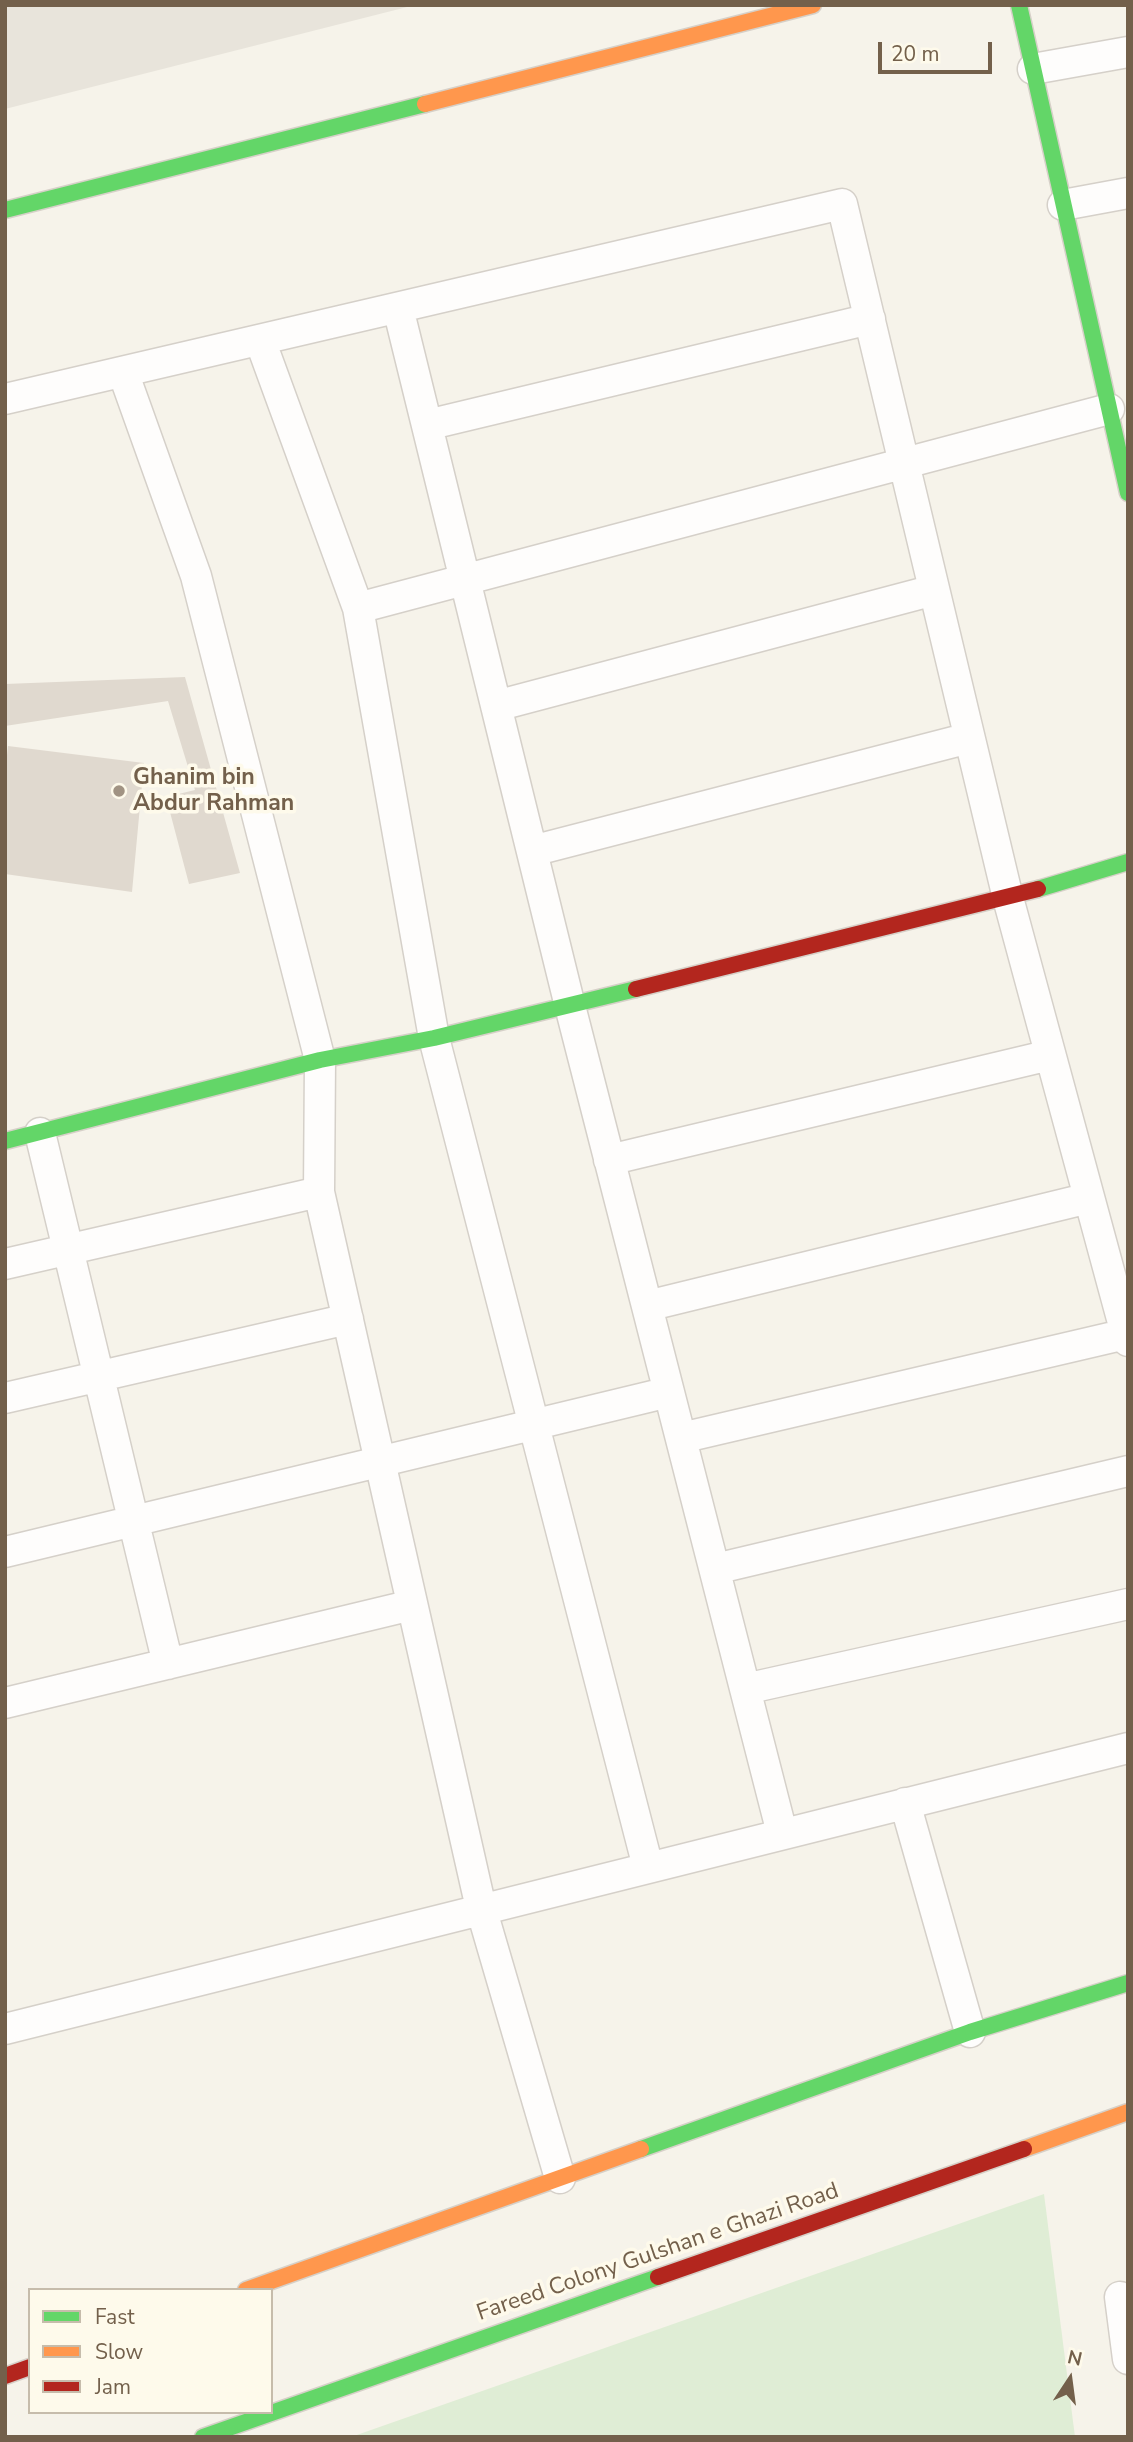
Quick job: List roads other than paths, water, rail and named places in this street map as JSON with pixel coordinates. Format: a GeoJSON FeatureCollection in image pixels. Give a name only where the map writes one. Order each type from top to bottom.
{"type":"FeatureCollection","features":[{"type":"Feature","properties":{"kind":"street"},"geometry":{"type":"LineString","coordinates":[[5,210],[813,5]]}},
{"type":"Feature","properties":{"kind":"street"},"geometry":{"type":"LineString","coordinates":[[1019,5],[1063,205],[1116,419],[1128,493]]}},
{"type":"Feature","properties":{"kind":"street"},"geometry":{"type":"LineString","coordinates":[[1033,69],[1128,52]]}},
{"type":"Feature","properties":{"kind":"street"},"geometry":{"type":"LineString","coordinates":[[1063,205],[1128,193]]}},
{"type":"Feature","properties":{"kind":"street"},"geometry":{"type":"LineString","coordinates":[[5,399],[842,204],[1008,898],[1127,1338],[681,1438]]}},
{"type":"Feature","properties":{"kind":"street"},"geometry":{"type":"LineString","coordinates":[[398,308],[570,1006],[782,1833]]}},
{"type":"Feature","properties":{"kind":"street"},"geometry":{"type":"LineString","coordinates":[[427,425],[870,319]]}},
{"type":"Feature","properties":{"kind":"street"},"geometry":{"type":"LineString","coordinates":[[260,340],[358,608],[434,1038],[648,1867]]}},
{"type":"Feature","properties":{"kind":"street"},"geometry":{"type":"LineString","coordinates":[[123,372],[196,576],[320,1060],[319,1192],[481,1908],[560,2178]]}},
{"type":"Feature","properties":{"kind":"street"},"geometry":{"type":"LineString","coordinates":[[358,608],[904,463],[1116,419]]}},
{"type":"Feature","properties":{"kind":"street"},"geometry":{"type":"LineString","coordinates":[[496,706],[934,590]]}},
{"type":"Feature","properties":{"kind":"street"},"geometry":{"type":"LineString","coordinates":[[532,851],[970,738]]}},
{"type":"Feature","properties":{"kind":"street"},"geometry":{"type":"LineString","coordinates":[[5,1141],[320,1060],[434,1038],[570,1006],[1008,898],[1128,862]]}},
{"type":"Feature","properties":{"kind":"street"},"geometry":{"type":"LineString","coordinates":[[609,1160],[1050,1055]]}},
{"type":"Feature","properties":{"kind":"street"},"geometry":{"type":"LineString","coordinates":[[40,1133],[168,1664]]}},
{"type":"Feature","properties":{"kind":"street"},"geometry":{"type":"LineString","coordinates":[[5,1264],[319,1192]]}},
{"type":"Feature","properties":{"kind":"street"},"geometry":{"type":"LineString","coordinates":[[647,1306],[1089,1198]]}},
{"type":"Feature","properties":{"kind":"street"},"geometry":{"type":"LineString","coordinates":[[5,1398],[348,1319]]}},
{"type":"Feature","properties":{"kind":"street"},"geometry":{"type":"LineString","coordinates":[[5,1552],[669,1392]]}},
{"type":"Feature","properties":{"kind":"street"},"geometry":{"type":"LineString","coordinates":[[715,1569],[1128,1471]]}},
{"type":"Feature","properties":{"kind":"street"},"geometry":{"type":"LineString","coordinates":[[745,1689],[1128,1604]]}},
{"type":"Feature","properties":{"kind":"street"},"geometry":{"type":"LineString","coordinates":[[5,1703],[412,1605]]}},
{"type":"Feature","properties":{"kind":"street"},"geometry":{"type":"LineString","coordinates":[[5,2029],[1128,1748]]}},
{"type":"Feature","properties":{"kind":"street"},"geometry":{"type":"LineString","coordinates":[[905,1803],[971,2032]]}},
{"type":"Feature","properties":{"kind":"street"},"geometry":{"type":"LineString","coordinates":[[252,2288],[971,2032],[1128,1983]]}},
{"type":"Feature","properties":{"kind":"street","name":"Fareed Colony Gulshan e Ghazi Road"},"geometry":{"type":"LineString","coordinates":[[273,2412],[1128,2112]]}},
{"type":"Feature","properties":{"kind":"street"},"geometry":{"type":"LineString","coordinates":[[1120,2297],[1128,2359]]}},
{"type":"Feature","properties":{"kind":"street"},"geometry":{"type":"LineString","coordinates":[[5,2376],[28,2368]]}},
{"type":"Feature","properties":{"kind":"street","name":"Fareed Colony Gulshan e Ghazi Road"},"geometry":{"type":"LineString","coordinates":[[203,2437],[268,2414]]}},
{"type":"Feature","properties":{"kind":"place","name":"Ghanim bin Abdur Rahman"},"geometry":{"type":"Point","coordinates":[119,791]}}]}
